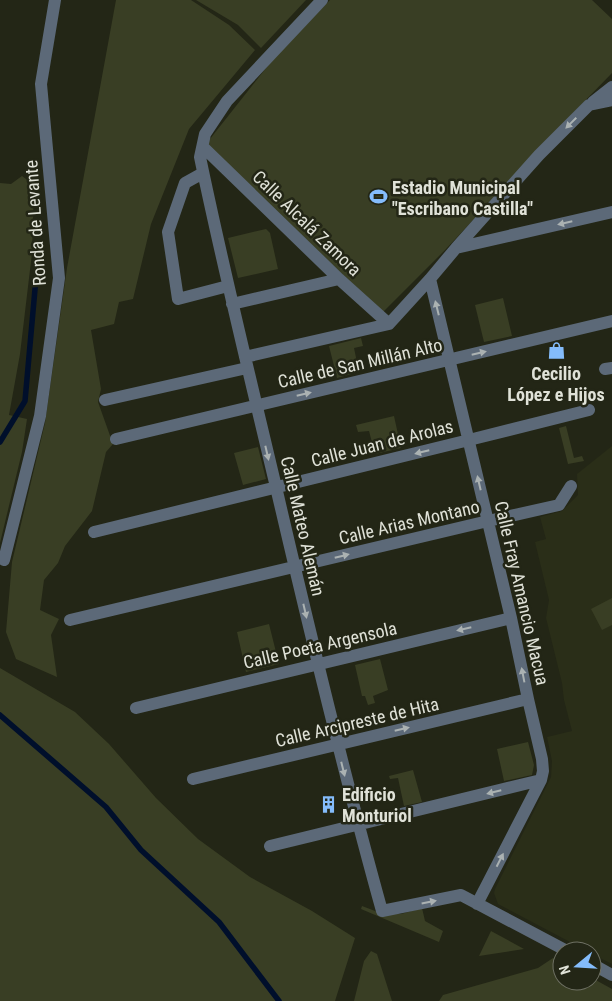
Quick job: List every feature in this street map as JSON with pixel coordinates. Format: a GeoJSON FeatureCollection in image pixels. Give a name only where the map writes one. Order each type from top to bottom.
{"type":"FeatureCollection","features":[{"type":"Feature","properties":{"kind":"street","name":"Ronda de Levante"},"geometry":{"type":"LineString","coordinates":[[4,560],[40,416],[59,278],[41,84],[55,0]]}},
{"type":"Feature","properties":{"kind":"street","name":"Calle Mateo Alemán"},"geometry":{"type":"LineString","coordinates":[[322,0],[227,101],[205,134],[200,157],[232,304],[317,664],[382,911],[461,895],[478,904]]}},
{"type":"Feature","properties":{"kind":"street"},"geometry":{"type":"LineString","coordinates":[[105,400],[389,324],[539,155],[589,106],[612,87]]}},
{"type":"Feature","properties":{"kind":"street"},"geometry":{"type":"LineString","coordinates":[[589,106],[612,100]]}},
{"type":"Feature","properties":{"kind":"street","name":"Calle Alcalá Zamora"},"geometry":{"type":"LineString","coordinates":[[203,147],[389,324]]}},
{"type":"Feature","properties":{"kind":"street"},"geometry":{"type":"LineString","coordinates":[[203,173],[185,183],[168,232],[178,298],[228,286]]}},
{"type":"Feature","properties":{"kind":"street"},"geometry":{"type":"LineString","coordinates":[[456,248],[612,212]]}},
{"type":"Feature","properties":{"kind":"street"},"geometry":{"type":"LineString","coordinates":[[232,304],[340,279]]}},
{"type":"Feature","properties":{"kind":"street","name":"Calle Fray Amancio Macua"},"geometry":{"type":"LineString","coordinates":[[430,280],[512,618],[543,771],[541,780],[478,904]]}},
{"type":"Feature","properties":{"kind":"street","name":"Calle de San Millán Alto"},"geometry":{"type":"LineString","coordinates":[[116,439],[612,321]]}},
{"type":"Feature","properties":{"kind":"street","name":"Calle Juan de Arolas"},"geometry":{"type":"LineString","coordinates":[[94,532],[589,410]]}},
{"type":"Feature","properties":{"kind":"street","name":"Calle Arias Montano"},"geometry":{"type":"LineString","coordinates":[[70,620],[560,505],[571,486]]}},
{"type":"Feature","properties":{"kind":"street","name":"Calle Poeta Argensola"},"geometry":{"type":"LineString","coordinates":[[136,708],[512,618]]}},
{"type":"Feature","properties":{"kind":"street","name":"Calle Arcipreste de Hita"},"geometry":{"type":"LineString","coordinates":[[193,779],[528,700]]}},
{"type":"Feature","properties":{"kind":"street"},"geometry":{"type":"LineString","coordinates":[[270,846],[541,780]]}},
{"type":"Feature","properties":{"kind":"street"},"geometry":{"type":"LineString","coordinates":[[478,904],[552,944]]}},
{"type":"Feature","properties":{"kind":"shaded area"},"geometry":{"type":"Polygon","coordinates":[[[116,0],[191,0],[229,25],[255,50],[189,129],[151,224],[133,299],[119,302],[114,324],[91,330],[101,389],[98,402],[113,444],[106,452],[92,511],[65,546],[58,563],[44,580],[40,610],[59,619],[51,635],[57,677],[16,659],[6,632],[12,562],[45,423],[67,268],[116,0]]]}},
{"type":"Feature","properties":{"kind":"shaded area"},"geometry":{"type":"Polygon","coordinates":[[[196,0],[306,0],[261,48],[238,25],[196,0]]]}},
{"type":"Feature","properties":{"kind":"shaded area","name":"Estadio Municipal \"Escribano Castilla\""},"geometry":{"type":"Polygon","coordinates":[[[330,0],[592,0],[612,19],[612,73],[445,250],[382,313],[206,144],[274,58],[330,0]]]}},
{"type":"Feature","properties":{"kind":"shaded area"},"geometry":{"type":"Polygon","coordinates":[[[22,176],[34,185],[32,253],[20,354],[9,415],[27,419],[22,452],[0,543],[0,183],[11,184],[22,176]]]}},
{"type":"Feature","properties":{"kind":"shaded area"},"geometry":{"type":"Polygon","coordinates":[[[266,229],[270,233],[278,269],[238,278],[228,238],[266,229]]]}},
{"type":"Feature","properties":{"kind":"shaded area"},"geometry":{"type":"Polygon","coordinates":[[[503,298],[512,336],[484,342],[475,305],[503,298]]]}},
{"type":"Feature","properties":{"kind":"shaded area"},"geometry":{"type":"Polygon","coordinates":[[[361,338],[363,346],[354,348],[359,372],[337,378],[329,346],[361,338]]]}},
{"type":"Feature","properties":{"kind":"shaded area"},"geometry":{"type":"Polygon","coordinates":[[[394,416],[401,448],[375,454],[369,431],[358,432],[356,425],[394,416]]]}},
{"type":"Feature","properties":{"kind":"shaded area"},"geometry":{"type":"Polygon","coordinates":[[[566,426],[574,458],[582,456],[584,461],[568,464],[559,428],[566,426]]]}},
{"type":"Feature","properties":{"kind":"shaded area"},"geometry":{"type":"Polygon","coordinates":[[[612,446],[612,964],[602,959],[602,941],[568,941],[498,904],[494,893],[551,777],[552,761],[547,737],[572,731],[546,618],[549,600],[535,542],[546,539],[540,517],[562,511],[578,495],[577,474],[612,446]]]}},
{"type":"Feature","properties":{"kind":"shaded area"},"geometry":{"type":"Polygon","coordinates":[[[258,447],[266,479],[243,485],[234,453],[258,447]]]}},
{"type":"Feature","properties":{"kind":"shaded area"},"geometry":{"type":"Polygon","coordinates":[[[612,598],[612,625],[602,630],[591,609],[612,598]]]}},
{"type":"Feature","properties":{"kind":"shaded area"},"geometry":{"type":"Polygon","coordinates":[[[269,624],[279,664],[246,672],[237,632],[269,624]]]}},
{"type":"Feature","properties":{"kind":"shaded area"},"geometry":{"type":"Polygon","coordinates":[[[380,659],[388,690],[373,696],[375,703],[368,705],[365,696],[362,696],[355,665],[380,659]]]}},
{"type":"Feature","properties":{"kind":"shaded area"},"geometry":{"type":"Polygon","coordinates":[[[0,668],[75,712],[109,744],[156,798],[198,839],[250,877],[312,911],[355,938],[335,1001],[0,1001],[0,668]]]}},
{"type":"Feature","properties":{"kind":"shaded area"},"geometry":{"type":"Polygon","coordinates":[[[528,742],[534,765],[532,775],[504,781],[497,749],[528,742]]]}},
{"type":"Feature","properties":{"kind":"shaded area"},"geometry":{"type":"Polygon","coordinates":[[[413,770],[422,802],[404,806],[398,778],[390,779],[389,776],[413,770]]]}},
{"type":"Feature","properties":{"kind":"shaded area"},"geometry":{"type":"Polygon","coordinates":[[[362,906],[383,914],[401,914],[422,908],[425,921],[443,931],[439,942],[361,909],[362,906]]]}},
{"type":"Feature","properties":{"kind":"shaded area"},"geometry":{"type":"Polygon","coordinates":[[[491,931],[524,949],[479,956],[491,931]]]}},
{"type":"Feature","properties":{"kind":"shaded area"},"geometry":{"type":"Polygon","coordinates":[[[371,951],[377,954],[392,1001],[354,1001],[364,961],[371,951]]]}},
{"type":"Feature","properties":{"kind":"shaded area"},"geometry":{"type":"Polygon","coordinates":[[[552,959],[552,991],[602,991],[602,984],[612,989],[612,1001],[439,1001],[443,995],[538,968],[552,959]]]}},
{"type":"Feature","properties":{"kind":"waterway"},"geometry":{"type":"LineString","coordinates":[[0,442],[25,401],[36,278]]}},
{"type":"Feature","properties":{"kind":"waterway"},"geometry":{"type":"LineString","coordinates":[[0,715],[106,807],[141,850],[219,922],[279,1001]]}},
{"type":"Feature","properties":{"kind":"place","name":"Estadio Municipal \"Escribano Castilla\""},"geometry":{"type":"Point","coordinates":[378,197]}},
{"type":"Feature","properties":{"kind":"place","name":"Cecilio López e Hijos"},"geometry":{"type":"Point","coordinates":[556,350]}},
{"type":"Feature","properties":{"kind":"place","name":"Edificio Monturiol"},"geometry":{"type":"Point","coordinates":[328,804]}}]}
